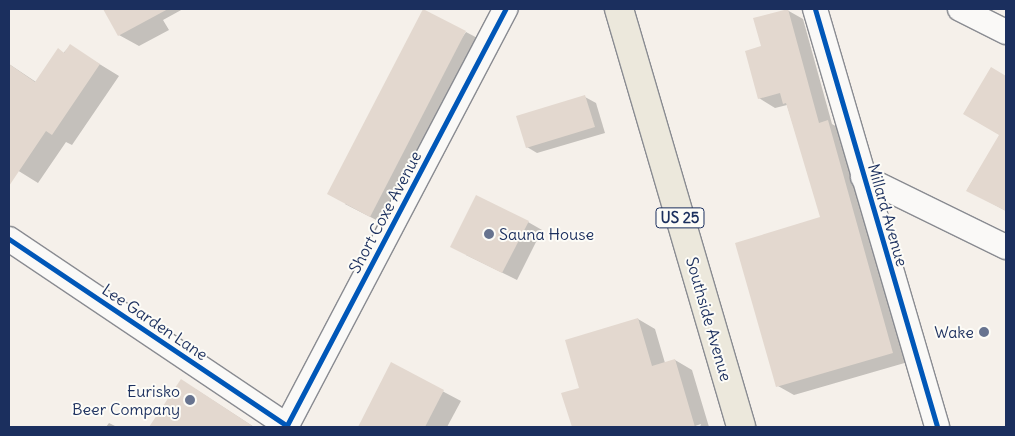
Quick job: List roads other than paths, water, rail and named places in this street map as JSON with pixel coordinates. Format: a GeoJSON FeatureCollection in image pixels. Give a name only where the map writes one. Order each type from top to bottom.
{"type":"FeatureCollection","features":[{"type":"Feature","properties":{"kind":"main road","name":"Southside Avenue"},"geometry":{"type":"LineString","coordinates":[[619,9],[741,427]]}},
{"type":"Feature","properties":{"kind":"street","name":"Short Coxe Avenue"},"geometry":{"type":"LineString","coordinates":[[287,427],[505,9]]}},
{"type":"Feature","properties":{"kind":"street","name":"Millard Avenue"},"geometry":{"type":"LineString","coordinates":[[815,9],[937,427]]}},
{"type":"Feature","properties":{"kind":"street"},"geometry":{"type":"LineString","coordinates":[[960,9],[1006,32]]}},
{"type":"Feature","properties":{"kind":"street"},"geometry":{"type":"LineString","coordinates":[[863,177],[1006,247]]}},
{"type":"Feature","properties":{"kind":"street","name":"Lee Garden Lane"},"geometry":{"type":"LineString","coordinates":[[9,239],[287,427]]}},
{"type":"Feature","properties":{"kind":"place","name":"Sauna House"},"geometry":{"type":"Point","coordinates":[489,234]}},
{"type":"Feature","properties":{"kind":"place","name":"Wake"},"geometry":{"type":"Point","coordinates":[984,332]}},
{"type":"Feature","properties":{"kind":"place","name":"Eurisko Beer Company"},"geometry":{"type":"Point","coordinates":[190,400]}}]}
